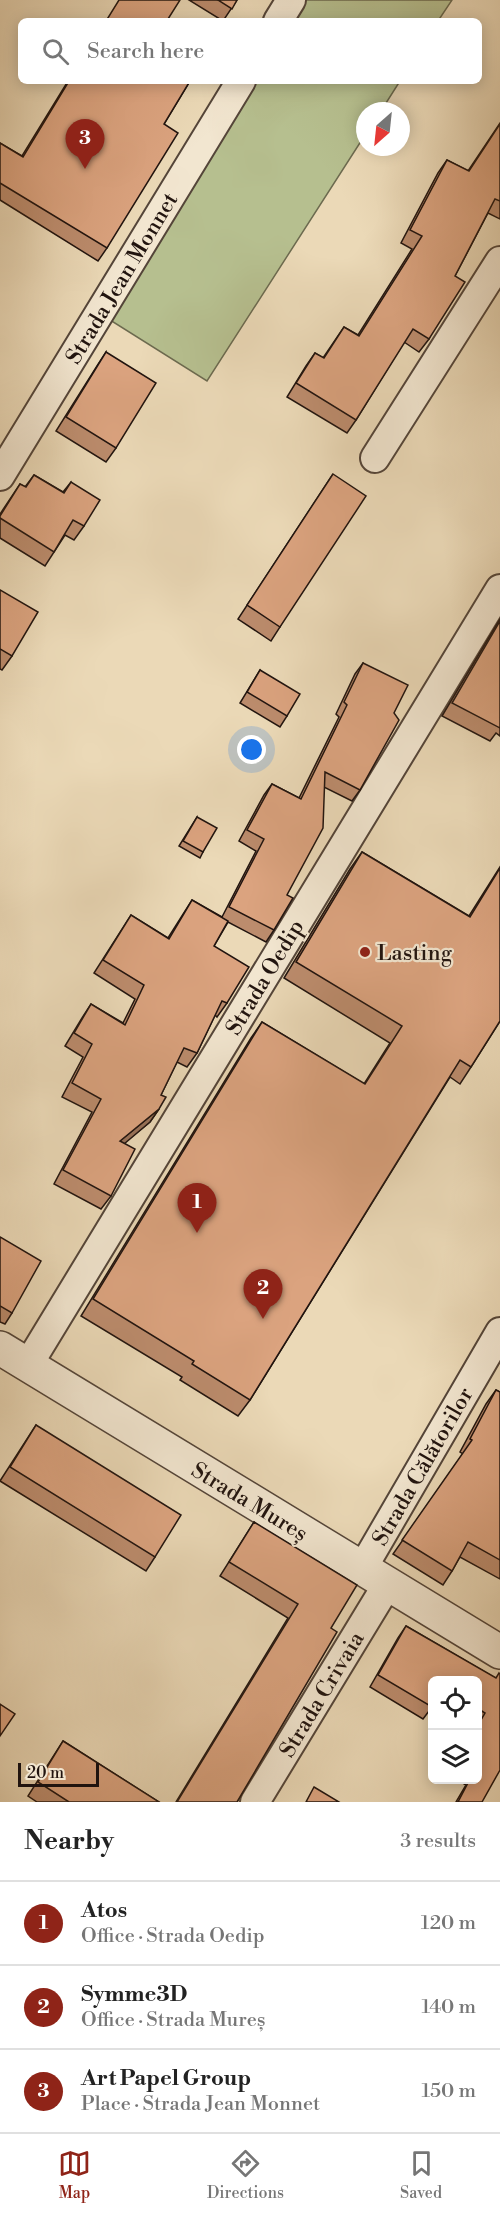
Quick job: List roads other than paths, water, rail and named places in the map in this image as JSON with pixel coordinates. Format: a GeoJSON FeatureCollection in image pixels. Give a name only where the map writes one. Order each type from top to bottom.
{"type":"FeatureCollection","features":[{"type":"Feature","properties":{"kind":"street"},"geometry":{"type":"LineString","coordinates":[[280,18],[291,0]]}},
{"type":"Feature","properties":{"kind":"street","name":"Strada Jean Monnet"},"geometry":{"type":"LineString","coordinates":[[0,476],[239,84]]}},
{"type":"Feature","properties":{"kind":"street"},"geometry":{"type":"LineString","coordinates":[[375,458],[500,261]]}},
{"type":"Feature","properties":{"kind":"street","name":"Strada Oedip"},"geometry":{"type":"LineString","coordinates":[[28,1365],[500,589]]}},
{"type":"Feature","properties":{"kind":"street","name":"Strada Călătorilor"},"geometry":{"type":"LineString","coordinates":[[374,1577],[500,1332]]}},
{"type":"Feature","properties":{"kind":"street","name":"Strada Mureș"},"geometry":{"type":"LineString","coordinates":[[0,1348],[500,1652]]}},
{"type":"Feature","properties":{"kind":"street","name":"Strada Crivaia"},"geometry":{"type":"LineString","coordinates":[[255,1802],[374,1577]]}},
{"type":"Feature","properties":{"kind":"place","name":"Art Papel Group"},"geometry":{"type":"Point","coordinates":[85,169]}},
{"type":"Feature","properties":{"kind":"place","name":"Lasting"},"geometry":{"type":"Point","coordinates":[365,952]}},
{"type":"Feature","properties":{"kind":"place","name":"Atos"},"geometry":{"type":"Point","coordinates":[197,1233]}},
{"type":"Feature","properties":{"kind":"place","name":"Symme3D"},"geometry":{"type":"Point","coordinates":[263,1319]}}]}
